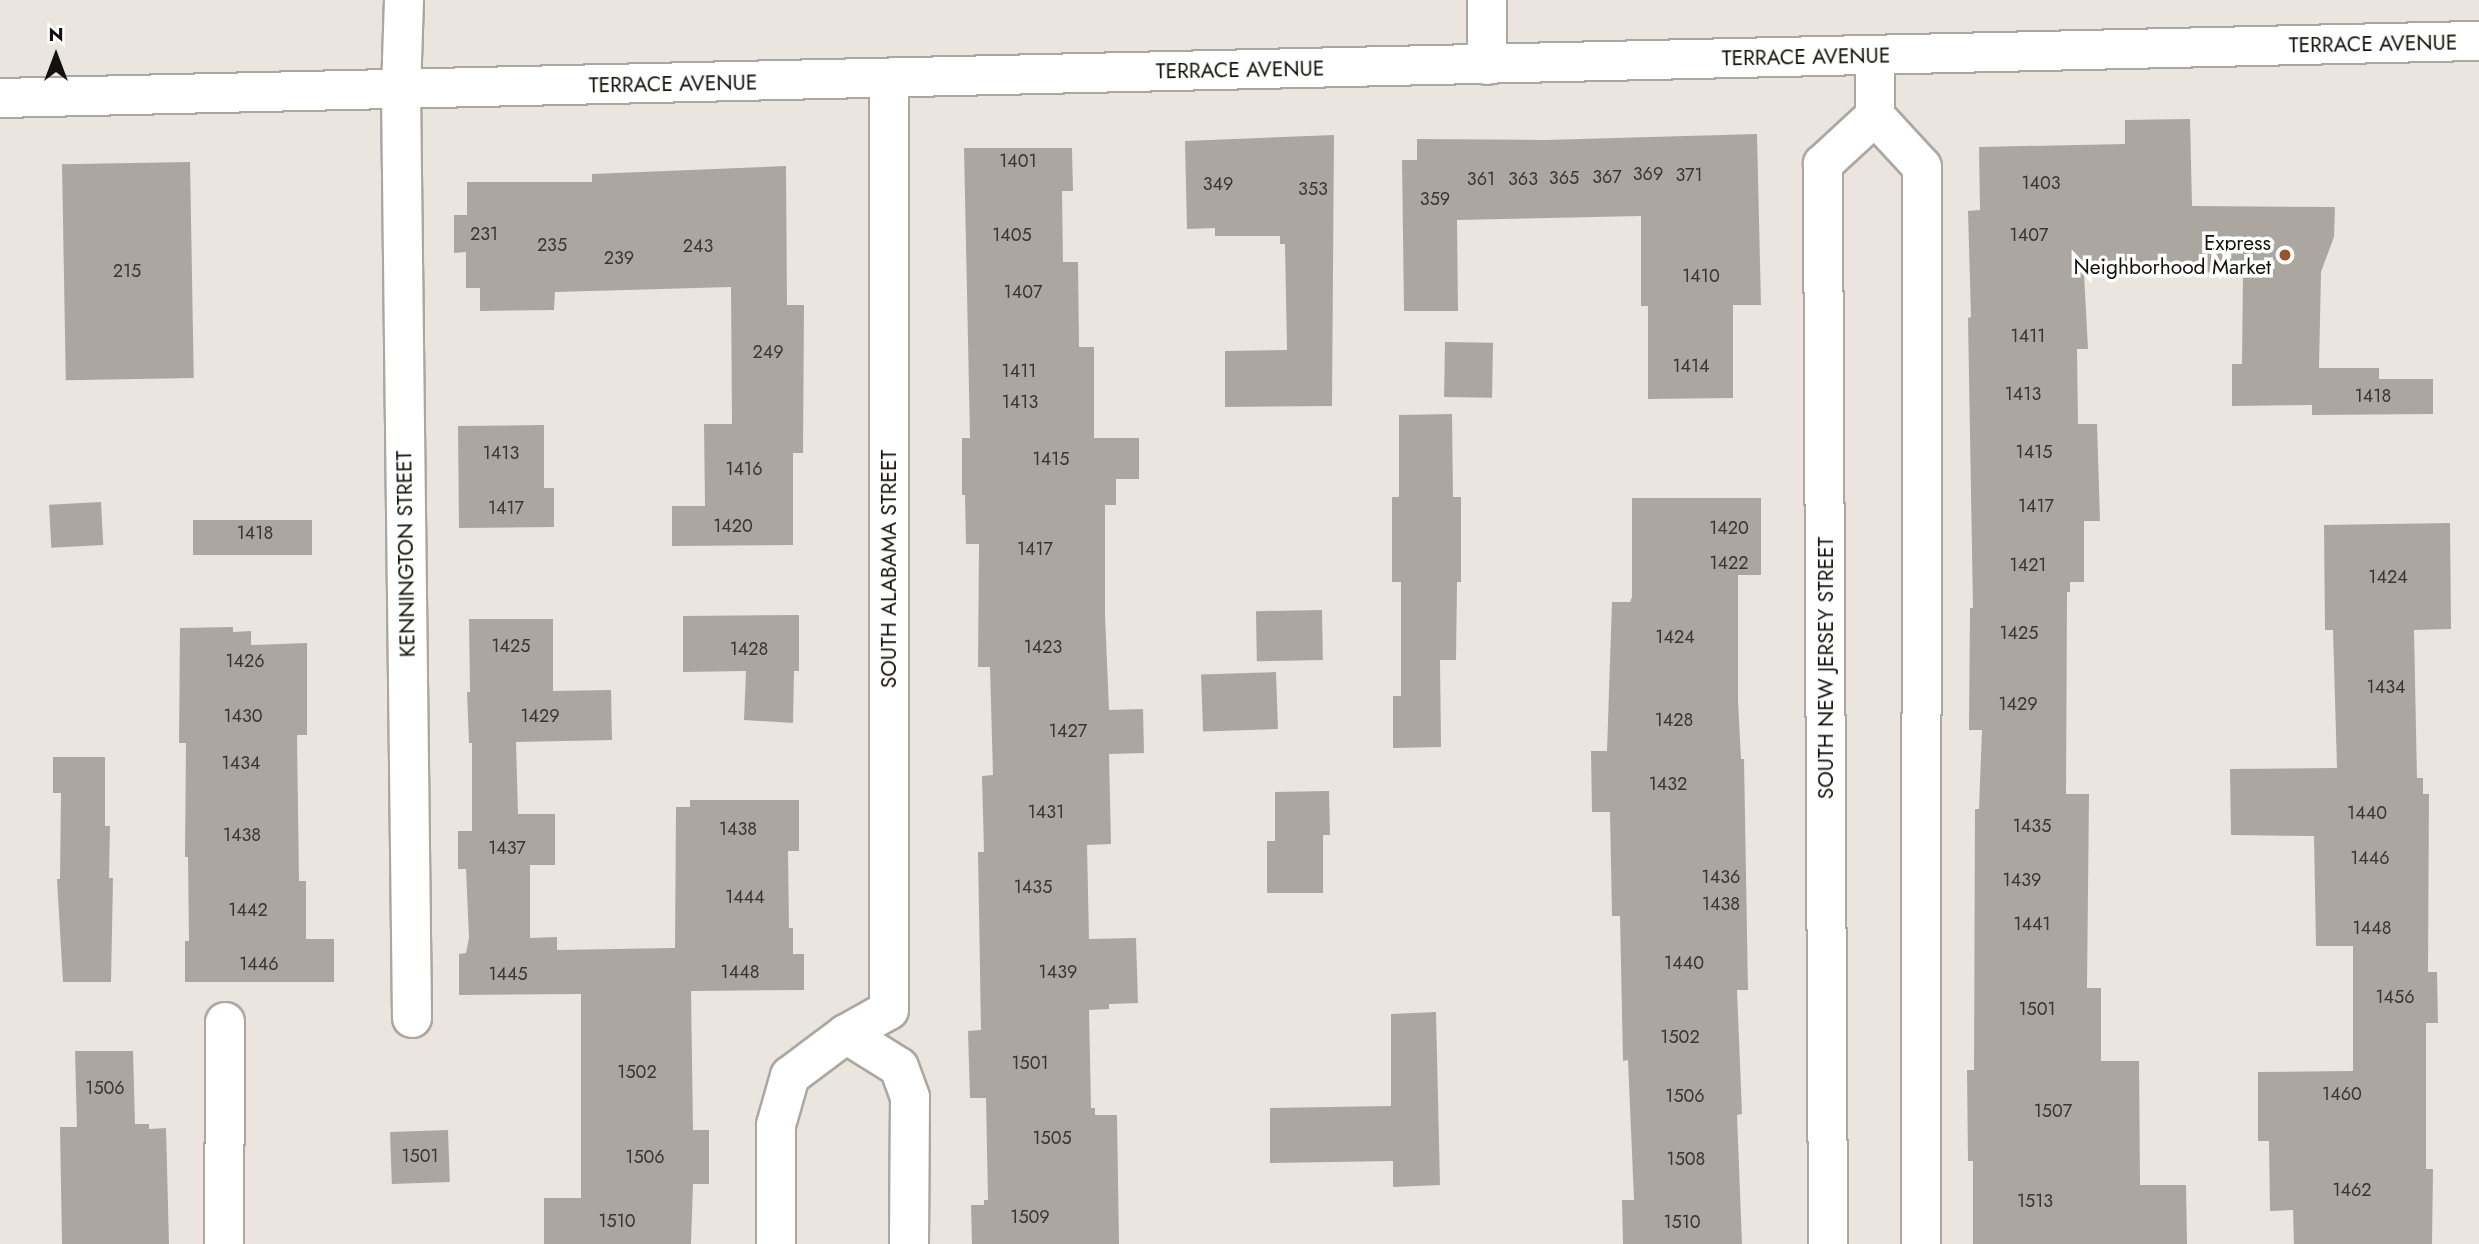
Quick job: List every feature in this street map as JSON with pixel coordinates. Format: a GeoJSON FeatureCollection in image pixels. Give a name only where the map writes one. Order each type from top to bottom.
{"type":"FeatureCollection","features":[{"type":"Feature","properties":{"kind":"street"},"geometry":{"type":"LineString","coordinates":[[401,90],[404,0]]}},
{"type":"Feature","properties":{"kind":"street"},"geometry":{"type":"LineString","coordinates":[[1487,65],[1488,0]]}},
{"type":"Feature","properties":{"kind":"street","name":"TERRACE AVENUE"},"geometry":{"type":"LineString","coordinates":[[0,98],[2479,41]]}},
{"type":"Feature","properties":{"kind":"street"},"geometry":{"type":"LineString","coordinates":[[1875,55],[1875,116],[1922,167],[1921,1244]]}},
{"type":"Feature","properties":{"kind":"street","name":"SOUTH ALABAMA STREET"},"geometry":{"type":"LineString","coordinates":[[776,1244],[776,1125],[790,1076],[846,1034],[889,1010],[890,79]]}},
{"type":"Feature","properties":{"kind":"street","name":"KENNINGTON STREET"},"geometry":{"type":"LineString","coordinates":[[401,90],[412,1018]]}},
{"type":"Feature","properties":{"kind":"street","name":"SOUTH NEW JERSEY STREET"},"geometry":{"type":"LineString","coordinates":[[1828,1244],[1823,164],[1875,116]]}},
{"type":"Feature","properties":{"kind":"street"},"geometry":{"type":"LineString","coordinates":[[224,1244],[225,1022]]}},
{"type":"Feature","properties":{"kind":"street"},"geometry":{"type":"LineString","coordinates":[[846,1034],[899,1068],[910,1097],[909,1244]]}},
{"type":"Feature","properties":{"kind":"building"},"geometry":{"type":"Polygon","coordinates":[[[2190,119],[2192,206],[2335,207],[2334,237],[2321,272],[2319,368],[2379,368],[2379,379],[2433,379],[2433,414],[2312,415],[2312,405],[2232,406],[2232,364],[2242,364],[2243,272],[2084,274],[2088,349],[2077,349],[2078,424],[2097,424],[2100,521],[2084,521],[2084,582],[2070,582],[2070,592],[2067,592],[2066,794],[2089,794],[2087,988],[2101,988],[2101,1061],[2139,1061],[2140,1185],[2186,1185],[2187,1244],[1973,1244],[1973,1161],[1968,1161],[1967,1070],[1974,1070],[1975,809],[1979,809],[1982,730],[1969,730],[1970,608],[1973,608],[1968,211],[1980,210],[1979,147],[2125,144],[2125,120],[2190,119]]]}},
{"type":"Feature","properties":{"kind":"building"},"geometry":{"type":"Polygon","coordinates":[[[1757,134],[1761,305],[1733,305],[1733,398],[1648,399],[1648,306],[1641,306],[1641,216],[1457,220],[1458,311],[1404,311],[1402,160],[1417,160],[1417,139],[1545,140],[1757,134]]]}},
{"type":"Feature","properties":{"kind":"building"},"geometry":{"type":"Polygon","coordinates":[[[1334,135],[1332,406],[1225,407],[1225,351],[1287,350],[1285,244],[1280,244],[1280,236],[1215,236],[1215,228],[1187,229],[1185,141],[1334,135]]]}},
{"type":"Feature","properties":{"kind":"building"},"geometry":{"type":"Polygon","coordinates":[[[964,148],[1072,148],[1073,191],[1062,191],[1063,262],[1078,262],[1079,347],[1094,347],[1094,438],[1139,438],[1139,479],[1116,479],[1116,505],[1105,505],[1105,615],[1109,710],[1143,709],[1144,753],[1109,754],[1111,844],[1087,845],[1089,939],[1136,938],[1138,1003],[1109,1004],[1109,1009],[1089,1010],[1091,1108],[1095,1108],[1095,1115],[1117,1115],[1119,1244],[972,1244],[971,1205],[984,1205],[984,1200],[988,1200],[986,1098],[970,1098],[968,1031],[981,1030],[978,852],[984,852],[982,776],[993,775],[990,667],[978,667],[979,544],[966,544],[965,495],[962,495],[962,438],[970,438],[964,148]]]}},
{"type":"Feature","properties":{"kind":"building"},"geometry":{"type":"Polygon","coordinates":[[[190,162],[194,378],[66,380],[62,164],[190,162]]]}},
{"type":"Feature","properties":{"kind":"building"},"geometry":{"type":"Polygon","coordinates":[[[786,166],[787,305],[804,305],[803,453],[793,453],[793,545],[672,546],[672,506],[705,506],[704,424],[732,424],[731,287],[555,292],[554,310],[480,311],[480,288],[466,288],[466,252],[454,253],[454,215],[467,215],[467,182],[592,182],[592,174],[786,166]]]}},
{"type":"Feature","properties":{"kind":"building"},"geometry":{"type":"Polygon","coordinates":[[[1445,342],[1493,343],[1492,398],[1444,397],[1445,342]]]}},
{"type":"Feature","properties":{"kind":"building"},"geometry":{"type":"Polygon","coordinates":[[[1452,414],[1453,497],[1461,497],[1461,582],[1457,582],[1456,660],[1440,660],[1441,747],[1393,748],[1393,696],[1401,696],[1401,582],[1392,582],[1392,497],[1399,497],[1399,415],[1452,414]]]}},
{"type":"Feature","properties":{"kind":"building"},"geometry":{"type":"Polygon","coordinates":[[[544,425],[544,488],[554,488],[554,527],[459,528],[458,426],[544,425]]]}},
{"type":"Feature","properties":{"kind":"building"},"geometry":{"type":"Polygon","coordinates":[[[1632,498],[1761,498],[1761,575],[1738,575],[1738,701],[1741,759],[1744,759],[1748,990],[1737,990],[1742,1114],[1737,1115],[1742,1244],[1623,1244],[1622,1200],[1634,1200],[1628,1060],[1623,1061],[1620,916],[1612,916],[1610,812],[1592,812],[1591,751],[1607,751],[1612,602],[1630,602],[1632,597],[1632,498]]]}},
{"type":"Feature","properties":{"kind":"building"},"geometry":{"type":"Polygon","coordinates":[[[101,502],[103,545],[51,548],[49,505],[101,502]]]}},
{"type":"Feature","properties":{"kind":"building"},"geometry":{"type":"Polygon","coordinates":[[[193,520],[312,520],[312,555],[193,555],[193,520]]]}},
{"type":"Feature","properties":{"kind":"building"},"geometry":{"type":"Polygon","coordinates":[[[2450,523],[2451,629],[2414,630],[2417,778],[2423,778],[2423,794],[2429,794],[2428,972],[2437,972],[2438,1023],[2426,1023],[2426,1169],[2433,1169],[2432,1244],[2294,1244],[2293,1210],[2270,1211],[2269,1141],[2258,1141],[2258,1072],[2353,1071],[2353,946],[2316,946],[2314,836],[2231,835],[2230,769],[2337,768],[2333,630],[2325,630],[2324,525],[2450,523]]]}},
{"type":"Feature","properties":{"kind":"building"},"geometry":{"type":"Polygon","coordinates":[[[1322,610],[1323,660],[1257,661],[1256,611],[1322,610]]]}},
{"type":"Feature","properties":{"kind":"building"},"geometry":{"type":"Polygon","coordinates":[[[799,615],[799,671],[794,671],[793,723],[744,720],[746,671],[683,672],[683,616],[799,615]]]}},
{"type":"Feature","properties":{"kind":"building"},"geometry":{"type":"Polygon","coordinates":[[[469,619],[553,619],[553,691],[611,690],[612,740],[516,742],[518,814],[555,814],[555,865],[530,865],[530,938],[557,937],[557,950],[675,948],[676,807],[690,807],[690,800],[799,800],[799,851],[788,851],[789,928],[793,928],[793,954],[804,954],[804,990],[691,991],[693,1130],[709,1130],[709,1184],[693,1184],[691,1244],[544,1244],[544,1198],[581,1198],[581,994],[459,995],[459,954],[466,953],[469,938],[466,869],[458,869],[458,831],[472,831],[472,743],[469,743],[467,692],[470,692],[469,619]]]}},
{"type":"Feature","properties":{"kind":"building"},"geometry":{"type":"Polygon","coordinates":[[[233,627],[233,632],[251,631],[251,645],[307,643],[307,735],[297,735],[299,881],[306,881],[306,939],[334,939],[334,982],[185,982],[185,941],[189,941],[188,857],[185,857],[186,743],[179,743],[180,628],[233,627]]]}},
{"type":"Feature","properties":{"kind":"building"},"geometry":{"type":"Polygon","coordinates":[[[1276,672],[1278,729],[1203,732],[1201,675],[1276,672]]]}},
{"type":"Feature","properties":{"kind":"building"},"geometry":{"type":"Polygon","coordinates":[[[53,757],[105,757],[105,826],[110,826],[109,878],[113,878],[111,982],[63,982],[57,879],[60,879],[61,793],[53,793],[53,757]]]}},
{"type":"Feature","properties":{"kind":"building"},"geometry":{"type":"Polygon","coordinates":[[[1329,791],[1330,835],[1323,835],[1323,893],[1267,893],[1267,841],[1275,841],[1275,792],[1329,791]]]}},
{"type":"Feature","properties":{"kind":"building"},"geometry":{"type":"Polygon","coordinates":[[[1436,1012],[1440,1185],[1393,1187],[1393,1161],[1270,1163],[1270,1108],[1391,1106],[1391,1014],[1436,1012]]]}},
{"type":"Feature","properties":{"kind":"building"},"geometry":{"type":"Polygon","coordinates":[[[75,1051],[133,1051],[135,1124],[149,1124],[149,1129],[166,1128],[169,1244],[62,1244],[60,1127],[77,1127],[75,1051]]]}},
{"type":"Feature","properties":{"kind":"building"},"geometry":{"type":"Polygon","coordinates":[[[448,1130],[450,1182],[392,1184],[390,1132],[448,1130]]]}},
{"type":"Feature","properties":{"kind":"place","name":"Express Neighborhood Market"},"geometry":{"type":"Point","coordinates":[2285,255]}}]}
